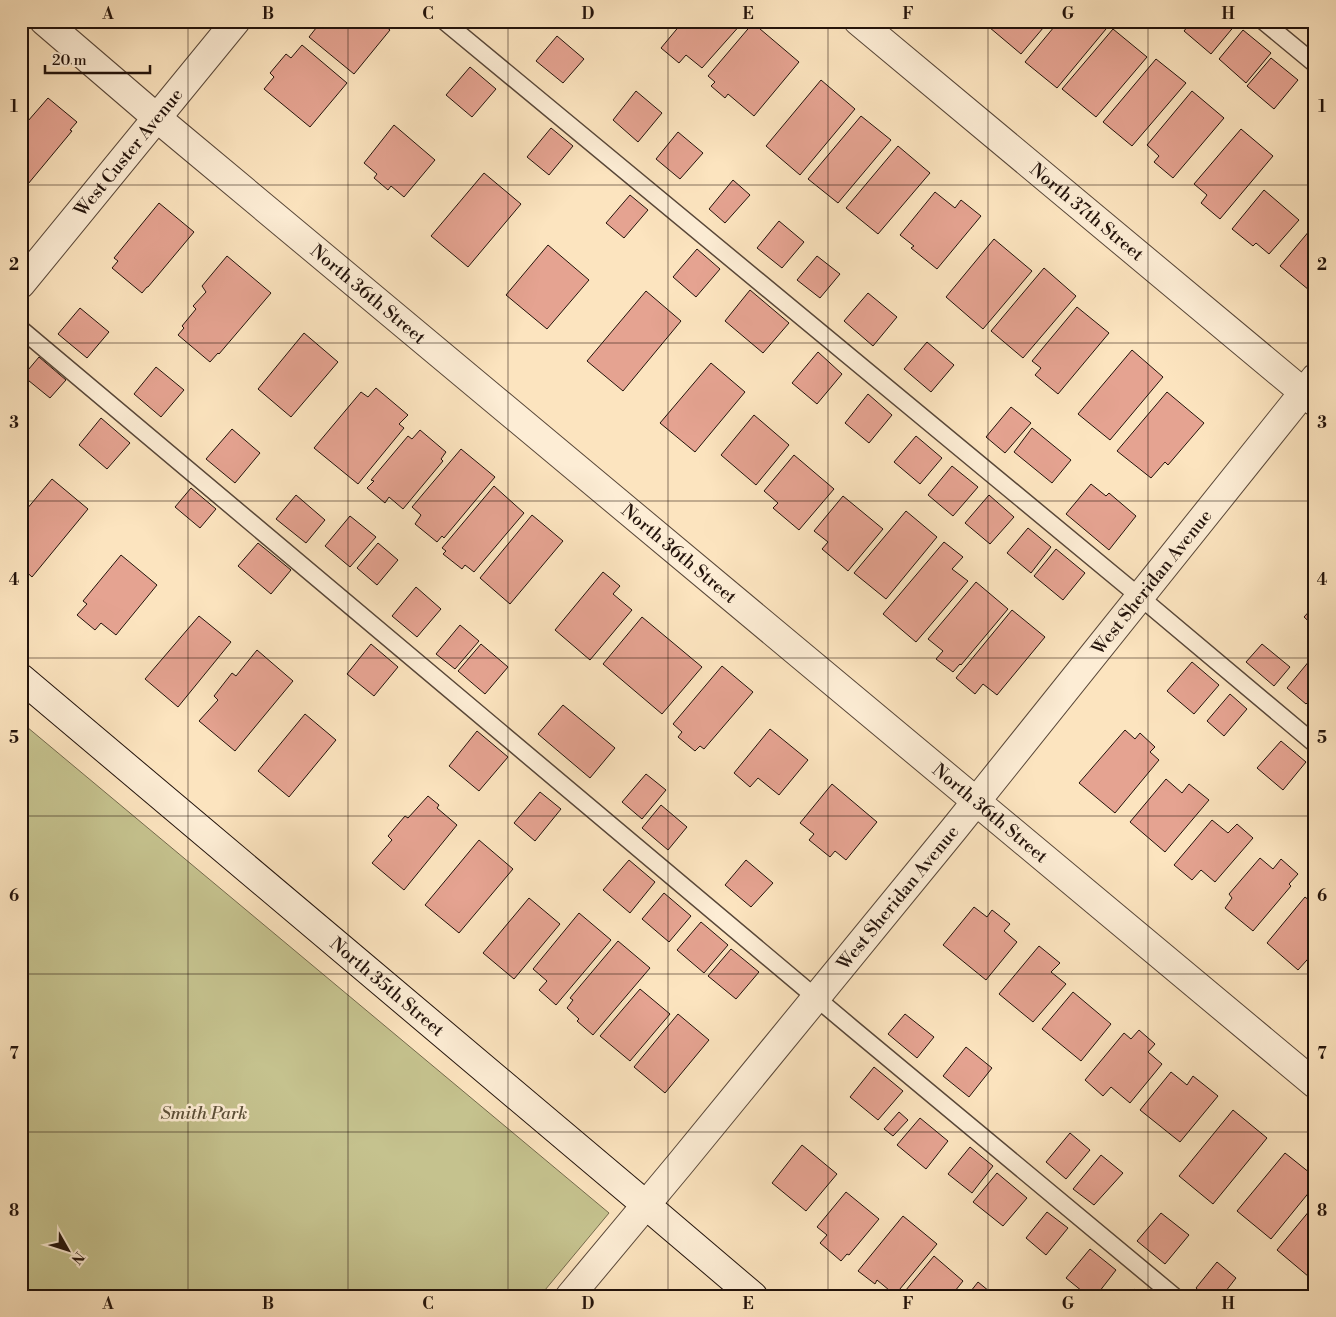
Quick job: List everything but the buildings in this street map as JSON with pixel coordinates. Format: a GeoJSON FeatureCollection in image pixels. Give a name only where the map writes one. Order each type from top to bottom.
{"type":"FeatureCollection","features":[{"type":"Feature","properties":{"kind":"street","name":"North 36th Street"},"geometry":{"type":"LineString","coordinates":[[44,21],[1315,1084]]}},
{"type":"Feature","properties":{"kind":"street","name":"West Custer Avenue"},"geometry":{"type":"LineString","coordinates":[[21,284],[236,21]]}},
{"type":"Feature","properties":{"kind":"street","name":"North 37th Street"},"geometry":{"type":"LineString","coordinates":[[858,21],[1311,391]]}},
{"type":"Feature","properties":{"kind":"street","name":"West Sheridan Avenue"},"geometry":{"type":"LineString","coordinates":[[570,1296],[816,998],[1140,597],[1311,391]]}},
{"type":"Feature","properties":{"kind":"street","name":"North 35th Street"},"geometry":{"type":"LineString","coordinates":[[21,678],[646,1204],[752,1296]]}},
{"type":"Feature","properties":{"kind":"lane"},"geometry":{"type":"LineString","coordinates":[[444,21],[1315,744]]}},
{"type":"Feature","properties":{"kind":"lane"},"geometry":{"type":"LineString","coordinates":[[1263,21],[1315,64]]}},
{"type":"Feature","properties":{"kind":"lane"},"geometry":{"type":"LineString","coordinates":[[21,330],[1174,1296]]}},
{"type":"Feature","properties":{"kind":"green space","name":"Smith Park"},"geometry":{"type":"Polygon","coordinates":[[[21,722],[609,1213],[540,1296],[21,1296],[21,722]]]}}]}
